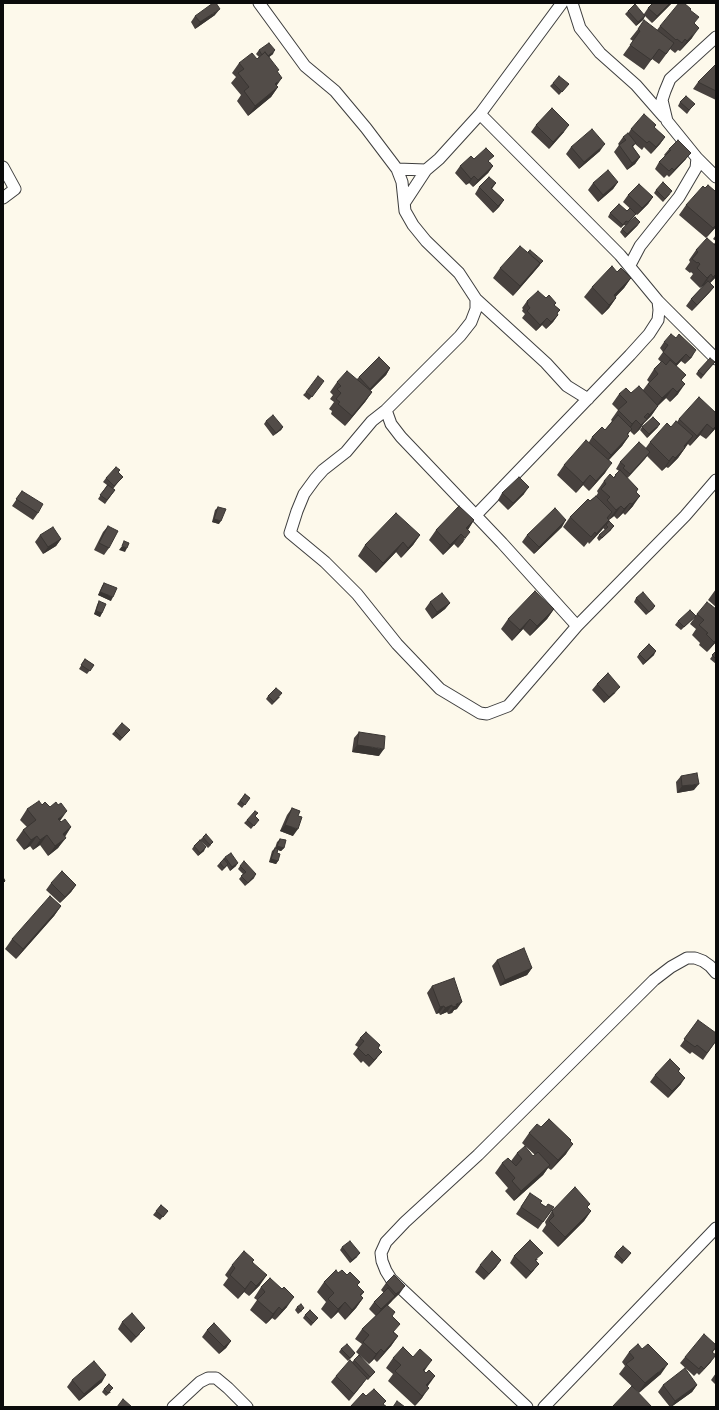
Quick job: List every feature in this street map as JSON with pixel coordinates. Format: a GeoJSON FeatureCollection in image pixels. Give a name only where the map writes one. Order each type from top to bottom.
{"type":"FeatureCollection","features":[{"type":"Feature","properties":{"kind":"street"},"geometry":{"type":"LineString","coordinates":[[259,3],[305,66],[335,91],[397,168],[402,182],[405,211],[413,225],[426,241],[459,273],[476,299],[546,363],[567,386],[588,399]]}},
{"type":"Feature","properties":{"kind":"street"},"geometry":{"type":"LineString","coordinates":[[405,202],[426,170],[439,159],[480,114],[562,3]]}},
{"type":"Feature","properties":{"kind":"street"},"geometry":{"type":"LineString","coordinates":[[572,3],[580,28],[600,53],[636,85],[697,158],[716,177]]}},
{"type":"Feature","properties":{"kind":"street"},"geometry":{"type":"LineString","coordinates":[[667,121],[662,100],[670,79],[716,37]]}},
{"type":"Feature","properties":{"kind":"street"},"geometry":{"type":"LineString","coordinates":[[480,114],[630,266],[658,301],[716,359]]}},
{"type":"Feature","properties":{"kind":"street"},"geometry":{"type":"LineString","coordinates":[[630,266],[640,246],[679,197],[691,179],[696,168],[697,158]]}},
{"type":"Feature","properties":{"kind":"street"},"geometry":{"type":"LineString","coordinates":[[3,167],[15,189],[3,198]]}},
{"type":"Feature","properties":{"kind":"street"},"geometry":{"type":"LineString","coordinates":[[397,168],[426,170]]}},
{"type":"Feature","properties":{"kind":"street"},"geometry":{"type":"LineString","coordinates":[[476,299],[476,309],[471,322],[460,336],[386,410],[372,421],[346,452],[323,470],[315,479],[304,494],[290,533],[325,562],[357,594],[408,656],[440,689],[480,713],[487,714],[508,706],[577,626],[685,516],[716,480]]}},
{"type":"Feature","properties":{"kind":"street"},"geometry":{"type":"LineString","coordinates":[[476,515],[630,355],[648,334],[658,320],[658,301]]}},
{"type":"Feature","properties":{"kind":"street"},"geometry":{"type":"LineString","coordinates":[[386,410],[391,424],[401,437],[476,515],[577,626]]}},
{"type":"Feature","properties":{"kind":"street"},"geometry":{"type":"LineString","coordinates":[[372,421],[391,424]]}},
{"type":"Feature","properties":{"kind":"street"},"geometry":{"type":"LineString","coordinates":[[527,1407],[391,1279],[382,1261],[381,1253],[386,1242],[405,1222],[478,1155],[654,980],[671,967],[687,958],[694,958],[703,961],[716,972]]}},
{"type":"Feature","properties":{"kind":"street"},"geometry":{"type":"LineString","coordinates":[[544,1407],[716,1228]]}},
{"type":"Feature","properties":{"kind":"street"},"geometry":{"type":"LineString","coordinates":[[173,1407],[200,1382],[208,1378],[216,1378],[247,1407]]}},
{"type":"Feature","properties":{"kind":"building"},"geometry":{"type":"Polygon","coordinates":[[[213,3],[216,3],[220,9],[200,22],[195,16],[213,3]]]}},
{"type":"Feature","properties":{"kind":"building"},"geometry":{"type":"Polygon","coordinates":[[[653,3],[670,3],[657,16],[648,8],[653,3]]]}},
{"type":"Feature","properties":{"kind":"building"},"geometry":{"type":"Polygon","coordinates":[[[679,3],[684,3],[699,17],[694,23],[699,28],[687,41],[685,39],[682,43],[677,39],[676,40],[660,26],[679,3]]]}},
{"type":"Feature","properties":{"kind":"building"},"geometry":{"type":"Polygon","coordinates":[[[635,4],[645,16],[638,22],[628,11],[635,4]]]}},
{"type":"Feature","properties":{"kind":"building"},"geometry":{"type":"Polygon","coordinates":[[[644,20],[674,43],[666,54],[659,49],[651,60],[630,45],[640,31],[638,29],[644,20]]]}},
{"type":"Feature","properties":{"kind":"building"},"geometry":{"type":"Polygon","coordinates":[[[269,43],[275,50],[268,56],[265,52],[262,55],[259,50],[269,43]]]}},
{"type":"Feature","properties":{"kind":"building"},"geometry":{"type":"Polygon","coordinates":[[[265,52],[279,70],[277,71],[282,78],[275,84],[278,87],[255,106],[244,91],[249,87],[238,73],[244,69],[239,63],[252,53],[257,59],[265,52]]]}},
{"type":"Feature","properties":{"kind":"building"},"geometry":{"type":"Polygon","coordinates":[[[716,64],[716,91],[698,82],[716,64]]]}},
{"type":"Feature","properties":{"kind":"building"},"geometry":{"type":"Polygon","coordinates":[[[559,76],[569,84],[562,92],[553,83],[559,76]]]}},
{"type":"Feature","properties":{"kind":"building"},"geometry":{"type":"Polygon","coordinates":[[[686,96],[695,104],[689,110],[680,102],[686,96]]]}},
{"type":"Feature","properties":{"kind":"building"},"geometry":{"type":"Polygon","coordinates":[[[552,108],[569,125],[553,142],[536,125],[552,108]]]}},
{"type":"Feature","properties":{"kind":"building"},"geometry":{"type":"Polygon","coordinates":[[[644,114],[656,125],[654,127],[665,137],[656,147],[649,141],[647,143],[631,129],[644,114]]]}},
{"type":"Feature","properties":{"kind":"building"},"geometry":{"type":"Polygon","coordinates":[[[592,129],[605,144],[584,162],[571,147],[592,129]]]}},
{"type":"Feature","properties":{"kind":"building"},"geometry":{"type":"Polygon","coordinates":[[[628,133],[636,143],[632,146],[640,157],[632,163],[619,145],[626,140],[623,137],[628,133]]]}},
{"type":"Feature","properties":{"kind":"building"},"geometry":{"type":"Polygon","coordinates":[[[678,140],[691,153],[674,170],[672,168],[669,171],[659,162],[671,150],[669,149],[678,140]]]}},
{"type":"Feature","properties":{"kind":"building"},"geometry":{"type":"Polygon","coordinates":[[[486,148],[494,156],[488,161],[493,166],[478,180],[474,176],[471,179],[460,166],[471,156],[474,159],[486,148]]]}},
{"type":"Feature","properties":{"kind":"building"},"geometry":{"type":"Polygon","coordinates":[[[608,170],[618,182],[603,195],[593,183],[608,170]]]}},
{"type":"Feature","properties":{"kind":"building"},"geometry":{"type":"Polygon","coordinates":[[[489,177],[496,183],[491,188],[504,200],[498,206],[479,187],[489,177]]]}},
{"type":"Feature","properties":{"kind":"building"},"geometry":{"type":"Polygon","coordinates":[[[663,182],[672,191],[665,199],[656,190],[663,182]]]}},
{"type":"Feature","properties":{"kind":"building"},"geometry":{"type":"Polygon","coordinates":[[[639,184],[653,197],[642,208],[628,195],[639,184]]]}},
{"type":"Feature","properties":{"kind":"building"},"geometry":{"type":"Polygon","coordinates":[[[708,185],[715,191],[716,190],[716,225],[713,228],[686,205],[703,186],[705,188],[708,185]]]}},
{"type":"Feature","properties":{"kind":"building"},"geometry":{"type":"Polygon","coordinates":[[[619,204],[627,211],[630,208],[636,214],[623,225],[610,213],[619,204]]]}},
{"type":"Feature","properties":{"kind":"building"},"geometry":{"type":"Polygon","coordinates":[[[635,217],[640,222],[627,234],[622,229],[635,217]]]}},
{"type":"Feature","properties":{"kind":"building"},"geometry":{"type":"Polygon","coordinates":[[[707,238],[716,246],[716,274],[713,277],[711,274],[707,278],[697,268],[700,264],[692,259],[698,252],[696,250],[707,238]]]}},
{"type":"Feature","properties":{"kind":"building"},"geometry":{"type":"Polygon","coordinates":[[[520,246],[540,263],[520,286],[500,268],[520,246]]]}},
{"type":"Feature","properties":{"kind":"building"},"geometry":{"type":"Polygon","coordinates":[[[530,250],[543,261],[538,266],[540,263],[528,252],[530,250]]]}},
{"type":"Feature","properties":{"kind":"building"},"geometry":{"type":"Polygon","coordinates":[[[612,266],[617,272],[621,268],[631,278],[614,295],[616,298],[609,305],[592,287],[612,266]]]}},
{"type":"Feature","properties":{"kind":"building"},"geometry":{"type":"Polygon","coordinates":[[[708,281],[714,287],[697,305],[691,299],[708,281]]]}},
{"type":"Feature","properties":{"kind":"building"},"geometry":{"type":"Polygon","coordinates":[[[538,291],[546,298],[549,295],[556,303],[554,305],[560,310],[557,313],[558,315],[551,322],[547,318],[540,325],[527,311],[530,308],[527,301],[538,291]]]}},
{"type":"Feature","properties":{"kind":"building"},"geometry":{"type":"Polygon","coordinates":[[[671,334],[676,338],[679,334],[696,350],[690,358],[686,354],[676,364],[663,352],[668,345],[664,342],[671,334]]]}},
{"type":"Feature","properties":{"kind":"building"},"geometry":{"type":"Polygon","coordinates":[[[379,357],[390,368],[370,389],[359,377],[379,357]]]}},
{"type":"Feature","properties":{"kind":"building"},"geometry":{"type":"Polygon","coordinates":[[[710,358],[715,362],[703,375],[698,371],[710,358]]]}},
{"type":"Feature","properties":{"kind":"building"},"geometry":{"type":"Polygon","coordinates":[[[670,360],[686,375],[681,380],[685,384],[677,392],[673,388],[662,398],[648,384],[658,374],[654,369],[662,361],[666,365],[670,360]]]}},
{"type":"Feature","properties":{"kind":"building"},"geometry":{"type":"Polygon","coordinates":[[[347,371],[372,392],[352,416],[338,404],[340,402],[336,399],[341,393],[337,389],[341,386],[337,382],[347,371]]]}},
{"type":"Feature","properties":{"kind":"building"},"geometry":{"type":"Polygon","coordinates":[[[318,376],[324,381],[312,397],[306,392],[318,376]]]}},
{"type":"Feature","properties":{"kind":"building"},"geometry":{"type":"Polygon","coordinates":[[[639,386],[658,406],[649,415],[648,413],[644,417],[647,419],[641,425],[636,420],[632,424],[618,410],[627,402],[619,394],[626,388],[631,393],[639,386]]]}},
{"type":"Feature","properties":{"kind":"building"},"geometry":{"type":"Polygon","coordinates":[[[699,397],[716,413],[716,426],[713,429],[707,424],[697,436],[679,419],[699,397]]]}},
{"type":"Feature","properties":{"kind":"building"},"geometry":{"type":"Polygon","coordinates":[[[273,415],[283,427],[276,433],[266,421],[273,415]]]}},
{"type":"Feature","properties":{"kind":"building"},"geometry":{"type":"Polygon","coordinates":[[[618,415],[632,429],[627,434],[629,436],[611,455],[592,437],[602,427],[605,430],[618,415]]]}},
{"type":"Feature","properties":{"kind":"building"},"geometry":{"type":"Polygon","coordinates":[[[653,417],[660,424],[649,434],[642,427],[653,417]]]}},
{"type":"Feature","properties":{"kind":"building"},"geometry":{"type":"Polygon","coordinates":[[[676,421],[693,436],[684,446],[685,448],[675,458],[673,456],[669,461],[650,442],[667,423],[671,427],[676,421]]]}},
{"type":"Feature","properties":{"kind":"building"},"geometry":{"type":"Polygon","coordinates":[[[586,440],[612,463],[596,481],[590,475],[583,483],[564,465],[586,440]]]}},
{"type":"Feature","properties":{"kind":"building"},"geometry":{"type":"Polygon","coordinates":[[[639,442],[650,452],[630,474],[623,468],[625,466],[620,462],[639,442]]]}},
{"type":"Feature","properties":{"kind":"building"},"geometry":{"type":"Polygon","coordinates":[[[116,467],[120,470],[118,472],[123,477],[114,486],[106,478],[116,467]]]}},
{"type":"Feature","properties":{"kind":"building"},"geometry":{"type":"Polygon","coordinates":[[[620,470],[638,489],[636,492],[640,496],[624,509],[621,506],[616,510],[607,500],[610,497],[601,489],[606,484],[604,481],[610,474],[614,478],[620,470]]]}},
{"type":"Feature","properties":{"kind":"building"},"geometry":{"type":"Polygon","coordinates":[[[519,477],[529,487],[513,503],[502,493],[519,477]]]}},
{"type":"Feature","properties":{"kind":"building"},"geometry":{"type":"Polygon","coordinates":[[[108,485],[115,490],[107,500],[100,495],[108,485]]]}},
{"type":"Feature","properties":{"kind":"building"},"geometry":{"type":"Polygon","coordinates":[[[22,491],[43,504],[38,513],[16,499],[22,491]]]}},
{"type":"Feature","properties":{"kind":"building"},"geometry":{"type":"Polygon","coordinates":[[[596,496],[612,512],[607,518],[609,520],[596,534],[595,532],[591,537],[570,517],[588,499],[590,501],[596,496]]]}},
{"type":"Feature","properties":{"kind":"building"},"geometry":{"type":"Polygon","coordinates":[[[459,506],[474,520],[466,528],[470,532],[465,538],[461,534],[450,545],[436,530],[459,506]]]}},
{"type":"Feature","properties":{"kind":"building"},"geometry":{"type":"Polygon","coordinates":[[[218,507],[226,509],[221,521],[214,519],[218,507]]]}},
{"type":"Feature","properties":{"kind":"building"},"geometry":{"type":"Polygon","coordinates":[[[555,508],[566,520],[539,547],[527,535],[555,508]]]}},
{"type":"Feature","properties":{"kind":"building"},"geometry":{"type":"Polygon","coordinates":[[[396,513],[420,535],[408,548],[403,542],[383,563],[365,545],[396,513]]]}},
{"type":"Feature","properties":{"kind":"building"},"geometry":{"type":"Polygon","coordinates":[[[609,521],[614,526],[602,538],[599,535],[608,527],[606,525],[609,521]]]}},
{"type":"Feature","properties":{"kind":"building"},"geometry":{"type":"Polygon","coordinates":[[[108,526],[118,531],[109,548],[99,543],[108,526]]]}},
{"type":"Feature","properties":{"kind":"building"},"geometry":{"type":"Polygon","coordinates":[[[53,527],[61,539],[48,547],[40,535],[53,527]]]}},
{"type":"Feature","properties":{"kind":"building"},"geometry":{"type":"Polygon","coordinates":[[[124,541],[129,543],[127,548],[122,546],[124,541]]]}},
{"type":"Feature","properties":{"kind":"building"},"geometry":{"type":"Polygon","coordinates":[[[104,583],[117,588],[113,597],[100,592],[104,583]]]}},
{"type":"Feature","properties":{"kind":"building"},"geometry":{"type":"Polygon","coordinates":[[[535,591],[554,609],[537,626],[530,619],[520,630],[508,619],[535,591]]]}},
{"type":"Feature","properties":{"kind":"building"},"geometry":{"type":"Polygon","coordinates":[[[643,592],[655,606],[649,612],[636,598],[643,592]]]}},
{"type":"Feature","properties":{"kind":"building"},"geometry":{"type":"Polygon","coordinates":[[[442,593],[450,603],[437,612],[430,602],[442,593]]]}},
{"type":"Feature","properties":{"kind":"building"},"geometry":{"type":"Polygon","coordinates":[[[99,601],[106,604],[102,613],[96,611],[99,601]]]}},
{"type":"Feature","properties":{"kind":"building"},"geometry":{"type":"Polygon","coordinates":[[[707,602],[716,609],[716,640],[714,642],[706,634],[708,633],[699,625],[704,620],[697,614],[707,602]]]}},
{"type":"Feature","properties":{"kind":"building"},"geometry":{"type":"Polygon","coordinates":[[[690,610],[696,616],[684,627],[678,621],[690,610]]]}},
{"type":"Feature","properties":{"kind":"building"},"geometry":{"type":"Polygon","coordinates":[[[649,644],[656,651],[646,661],[639,654],[649,644]]]}},
{"type":"Feature","properties":{"kind":"building"},"geometry":{"type":"Polygon","coordinates":[[[716,651],[716,659],[712,655],[716,651]]]}},
{"type":"Feature","properties":{"kind":"building"},"geometry":{"type":"Polygon","coordinates":[[[85,659],[94,665],[90,671],[81,665],[85,659]]]}},
{"type":"Feature","properties":{"kind":"building"},"geometry":{"type":"Polygon","coordinates":[[[608,673],[620,687],[609,697],[597,684],[608,673]]]}},
{"type":"Feature","properties":{"kind":"building"},"geometry":{"type":"Polygon","coordinates":[[[276,688],[282,693],[274,702],[268,696],[276,688]]]}},
{"type":"Feature","properties":{"kind":"building"},"geometry":{"type":"Polygon","coordinates":[[[122,723],[130,730],[122,738],[115,731],[122,723]]]}},
{"type":"Feature","properties":{"kind":"building"},"geometry":{"type":"Polygon","coordinates":[[[359,732],[385,736],[384,749],[357,745],[359,732]]]}},
{"type":"Feature","properties":{"kind":"building"},"geometry":{"type":"Polygon","coordinates":[[[697,773],[699,784],[682,786],[681,776],[697,773]]]}},
{"type":"Feature","properties":{"kind":"building"},"geometry":{"type":"Polygon","coordinates":[[[245,794],[250,798],[245,805],[240,801],[245,794]]]}},
{"type":"Feature","properties":{"kind":"building"},"geometry":{"type":"Polygon","coordinates":[[[39,801],[42,805],[45,802],[50,807],[56,802],[58,805],[61,803],[67,811],[58,819],[61,822],[65,819],[71,827],[63,834],[66,838],[55,846],[47,835],[40,840],[37,836],[31,840],[23,830],[36,820],[27,809],[39,801]]]}},
{"type":"Feature","properties":{"kind":"building"},"geometry":{"type":"Polygon","coordinates":[[[292,808],[300,811],[298,816],[302,817],[298,829],[285,825],[292,808]]]}},
{"type":"Feature","properties":{"kind":"building"},"geometry":{"type":"Polygon","coordinates":[[[255,811],[258,813],[255,816],[259,820],[254,826],[247,820],[255,811]]]}},
{"type":"Feature","properties":{"kind":"building"},"geometry":{"type":"Polygon","coordinates":[[[206,834],[213,842],[210,845],[203,837],[206,834]]]}},
{"type":"Feature","properties":{"kind":"building"},"geometry":{"type":"Polygon","coordinates":[[[280,839],[286,840],[284,848],[277,846],[280,839]]]}},
{"type":"Feature","properties":{"kind":"building"},"geometry":{"type":"Polygon","coordinates":[[[200,840],[206,847],[200,853],[194,846],[200,840]]]}},
{"type":"Feature","properties":{"kind":"building"},"geometry":{"type":"Polygon","coordinates":[[[275,848],[278,849],[277,853],[280,854],[278,861],[271,859],[275,848]]]}},
{"type":"Feature","properties":{"kind":"building"},"geometry":{"type":"Polygon","coordinates":[[[231,853],[238,863],[232,867],[225,857],[231,853]]]}},
{"type":"Feature","properties":{"kind":"building"},"geometry":{"type":"Polygon","coordinates":[[[224,859],[228,864],[224,868],[220,863],[224,859]]]}},
{"type":"Feature","properties":{"kind":"building"},"geometry":{"type":"Polygon","coordinates":[[[244,861],[256,874],[248,883],[241,876],[246,872],[240,866],[244,861]]]}},
{"type":"Feature","properties":{"kind":"building"},"geometry":{"type":"Polygon","coordinates":[[[62,871],[76,885],[65,897],[51,883],[62,871]]]}},
{"type":"Feature","properties":{"kind":"building"},"geometry":{"type":"Polygon","coordinates":[[[50,896],[61,906],[23,949],[12,939],[50,896]]]}},
{"type":"Feature","properties":{"kind":"building"},"geometry":{"type":"Polygon","coordinates":[[[524,948],[532,968],[505,980],[497,960],[524,948]]]}},
{"type":"Feature","properties":{"kind":"building"},"geometry":{"type":"Polygon","coordinates":[[[454,978],[462,1002],[456,1004],[457,1006],[452,1007],[452,1005],[445,1008],[444,1006],[440,1007],[432,986],[454,978]]]}},
{"type":"Feature","properties":{"kind":"building"},"geometry":{"type":"Polygon","coordinates":[[[698,1020],[716,1033],[716,1041],[707,1053],[697,1045],[695,1047],[684,1039],[698,1020]]]}},
{"type":"Feature","properties":{"kind":"building"},"geometry":{"type":"Polygon","coordinates":[[[366,1032],[380,1045],[378,1048],[382,1052],[374,1060],[368,1054],[366,1056],[358,1048],[364,1041],[360,1038],[366,1032]]]}},
{"type":"Feature","properties":{"kind":"building"},"geometry":{"type":"Polygon","coordinates":[[[670,1059],[680,1069],[678,1071],[685,1078],[672,1091],[655,1075],[670,1059]]]}},
{"type":"Feature","properties":{"kind":"building"},"geometry":{"type":"Polygon","coordinates":[[[549,1119],[571,1140],[570,1141],[573,1144],[558,1160],[529,1133],[537,1124],[541,1127],[549,1119]]]}},
{"type":"Feature","properties":{"kind":"building"},"geometry":{"type":"Polygon","coordinates":[[[525,1146],[533,1156],[538,1152],[550,1165],[521,1191],[512,1181],[515,1178],[502,1163],[508,1158],[516,1166],[522,1159],[517,1153],[525,1146]]]}},
{"type":"Feature","properties":{"kind":"building"},"geometry":{"type":"Polygon","coordinates":[[[575,1187],[590,1204],[587,1207],[591,1211],[565,1237],[549,1221],[554,1216],[552,1211],[575,1187]]]}},
{"type":"Feature","properties":{"kind":"building"},"geometry":{"type":"Polygon","coordinates":[[[530,1193],[542,1201],[540,1203],[546,1207],[548,1204],[554,1207],[543,1222],[521,1207],[530,1193]]]}},
{"type":"Feature","properties":{"kind":"building"},"geometry":{"type":"Polygon","coordinates":[[[161,1205],[168,1211],[163,1217],[156,1211],[161,1205]]]}},
{"type":"Feature","properties":{"kind":"building"},"geometry":{"type":"Polygon","coordinates":[[[530,1240],[543,1253],[535,1260],[539,1264],[531,1272],[514,1256],[530,1240]]]}},
{"type":"Feature","properties":{"kind":"building"},"geometry":{"type":"Polygon","coordinates":[[[350,1241],[360,1253],[352,1260],[342,1247],[350,1241]]]}},
{"type":"Feature","properties":{"kind":"building"},"geometry":{"type":"Polygon","coordinates":[[[623,1246],[631,1253],[624,1261],[616,1253],[623,1246]]]}},
{"type":"Feature","properties":{"kind":"building"},"geometry":{"type":"Polygon","coordinates":[[[244,1251],[254,1260],[252,1262],[267,1275],[256,1286],[251,1281],[245,1289],[230,1275],[235,1268],[232,1265],[244,1251]]]}},
{"type":"Feature","properties":{"kind":"building"},"geometry":{"type":"Polygon","coordinates":[[[492,1251],[501,1260],[489,1274],[480,1265],[492,1251]]]}},
{"type":"Feature","properties":{"kind":"building"},"geometry":{"type":"Polygon","coordinates":[[[336,1270],[338,1273],[342,1270],[347,1275],[350,1272],[360,1282],[357,1285],[364,1292],[360,1295],[363,1298],[352,1310],[345,1302],[338,1309],[328,1299],[334,1293],[324,1282],[336,1270]]]}},
{"type":"Feature","properties":{"kind":"building"},"geometry":{"type":"Polygon","coordinates":[[[394,1275],[405,1286],[396,1294],[386,1283],[394,1275]]]}},
{"type":"Feature","properties":{"kind":"building"},"geometry":{"type":"Polygon","coordinates":[[[270,1278],[282,1289],[284,1287],[294,1297],[282,1310],[279,1307],[273,1314],[257,1300],[265,1292],[261,1287],[270,1278]]]}},
{"type":"Feature","properties":{"kind":"building"},"geometry":{"type":"Polygon","coordinates":[[[388,1288],[395,1296],[381,1309],[374,1302],[388,1288]]]}},
{"type":"Feature","properties":{"kind":"building"},"geometry":{"type":"Polygon","coordinates":[[[301,1304],[304,1308],[301,1311],[297,1307],[301,1304]]]}},
{"type":"Feature","properties":{"kind":"building"},"geometry":{"type":"Polygon","coordinates":[[[387,1305],[395,1312],[392,1316],[400,1324],[393,1332],[398,1336],[384,1352],[381,1349],[376,1354],[363,1342],[369,1335],[362,1329],[387,1305]]]}},
{"type":"Feature","properties":{"kind":"building"},"geometry":{"type":"Polygon","coordinates":[[[310,1310],[318,1318],[313,1323],[305,1315],[310,1310]]]}},
{"type":"Feature","properties":{"kind":"building"},"geometry":{"type":"Polygon","coordinates":[[[132,1313],[145,1328],[136,1337],[122,1322],[132,1313]]]}},
{"type":"Feature","properties":{"kind":"building"},"geometry":{"type":"Polygon","coordinates":[[[214,1323],[231,1341],[224,1347],[207,1330],[214,1323]]]}},
{"type":"Feature","properties":{"kind":"building"},"geometry":{"type":"Polygon","coordinates":[[[704,1334],[716,1345],[712,1352],[716,1355],[704,1369],[701,1366],[699,1369],[685,1357],[704,1334]]]}},
{"type":"Feature","properties":{"kind":"building"},"geometry":{"type":"Polygon","coordinates":[[[347,1344],[355,1353],[350,1358],[341,1349],[347,1344]]]}},
{"type":"Feature","properties":{"kind":"building"},"geometry":{"type":"Polygon","coordinates":[[[638,1344],[642,1349],[648,1344],[668,1364],[645,1383],[626,1364],[634,1358],[629,1352],[638,1344]]]}},
{"type":"Feature","properties":{"kind":"building"},"geometry":{"type":"Polygon","coordinates":[[[403,1347],[413,1357],[420,1349],[432,1360],[423,1370],[426,1373],[429,1370],[435,1376],[426,1385],[429,1388],[422,1396],[395,1371],[401,1365],[393,1358],[403,1347]]]}},
{"type":"Feature","properties":{"kind":"building"},"geometry":{"type":"Polygon","coordinates":[[[359,1355],[375,1372],[370,1377],[354,1360],[359,1355]]]}},
{"type":"Feature","properties":{"kind":"building"},"geometry":{"type":"Polygon","coordinates":[[[350,1360],[367,1378],[354,1394],[336,1376],[350,1360]]]}},
{"type":"Feature","properties":{"kind":"building"},"geometry":{"type":"Polygon","coordinates":[[[94,1361],[106,1375],[84,1394],[72,1380],[94,1361]]]}},
{"type":"Feature","properties":{"kind":"building"},"geometry":{"type":"Polygon","coordinates":[[[685,1368],[697,1385],[675,1401],[663,1385],[685,1368]]]}},
{"type":"Feature","properties":{"kind":"building"},"geometry":{"type":"Polygon","coordinates":[[[109,1384],[113,1388],[108,1393],[104,1389],[109,1384]]]}},
{"type":"Feature","properties":{"kind":"building"},"geometry":{"type":"Polygon","coordinates":[[[632,1386],[652,1407],[612,1407],[632,1386]]]}},
{"type":"Feature","properties":{"kind":"building"},"geometry":{"type":"Polygon","coordinates":[[[374,1389],[386,1401],[383,1404],[387,1407],[350,1407],[363,1393],[366,1396],[374,1389]]]}},
{"type":"Feature","properties":{"kind":"building"},"geometry":{"type":"Polygon","coordinates":[[[123,1399],[132,1407],[117,1407],[123,1399]]]}},
{"type":"Feature","properties":{"kind":"building"},"geometry":{"type":"Polygon","coordinates":[[[397,1401],[405,1407],[393,1407],[397,1401]]]}}]}
